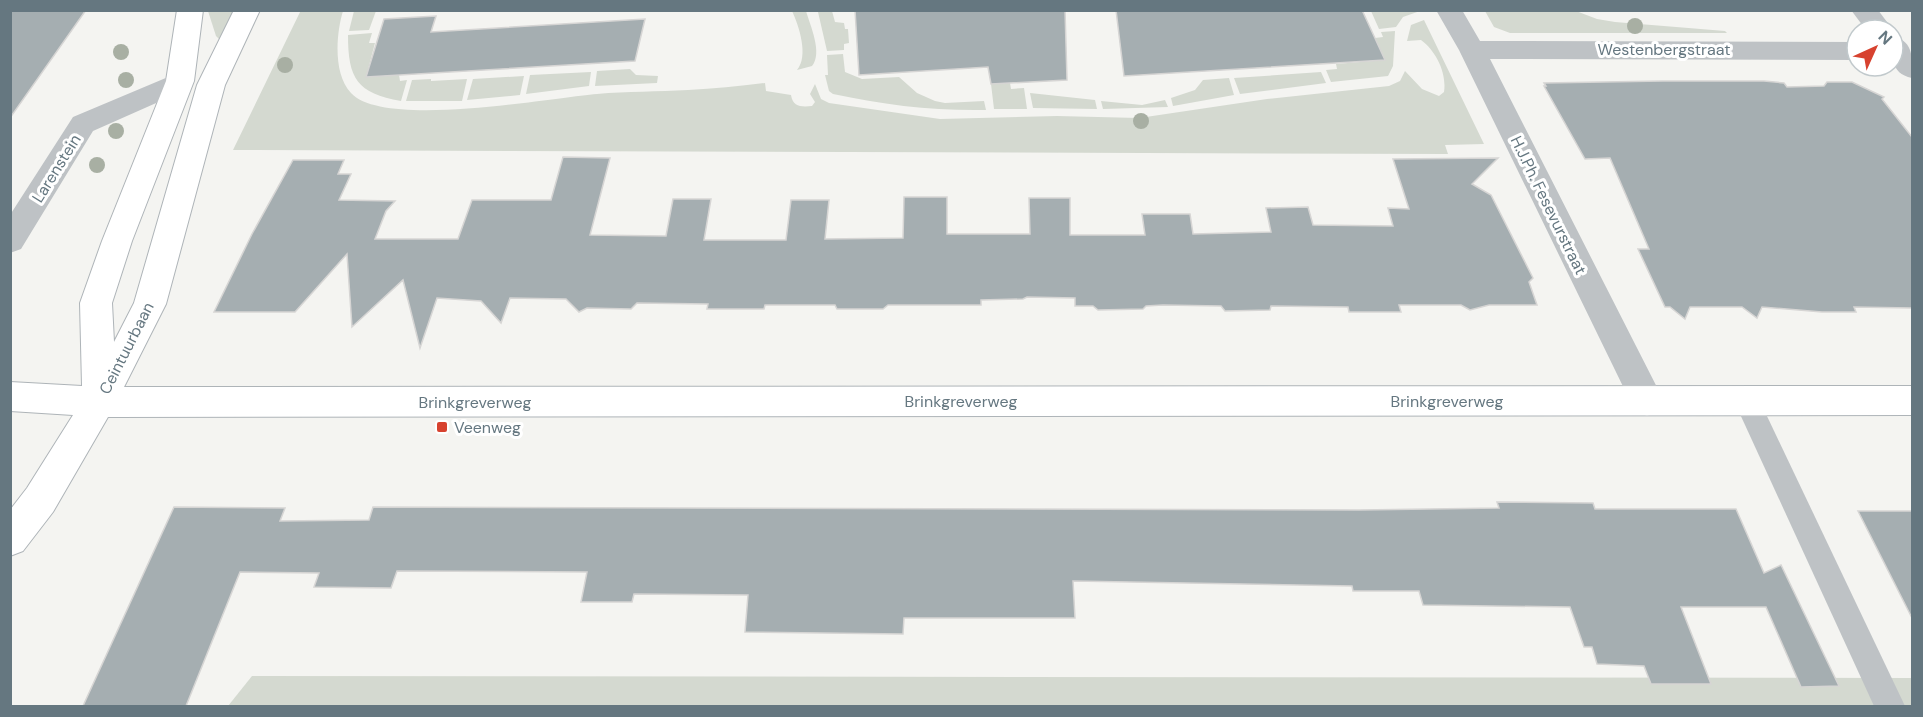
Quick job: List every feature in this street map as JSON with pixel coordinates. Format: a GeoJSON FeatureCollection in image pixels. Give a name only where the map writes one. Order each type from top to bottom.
{"type":"FeatureCollection","features":[{"type":"Feature","properties":{"kind":"street","name":"Ceintuurbaan"},"geometry":{"type":"LineString","coordinates":[[99,402],[96,303],[117,241],[180,81],[190,10]]}},
{"type":"Feature","properties":{"kind":"street","name":"Ceintuurbaan"},"geometry":{"type":"LineString","coordinates":[[99,402],[150,304],[211,85],[247,10]]}},
{"type":"Feature","properties":{"kind":"street","name":"H.J.Ph. Fesevurstraat"},"geometry":{"type":"LineString","coordinates":[[1449,10],[1472,50],[1647,400]]}},
{"type":"Feature","properties":{"kind":"street","name":"Westenbergstraat"},"geometry":{"type":"LineString","coordinates":[[1472,50],[1845,51]]}},
{"type":"Feature","properties":{"kind":"street","name":"Larenstein"},"geometry":{"type":"LineString","coordinates":[[10,241],[84,124],[180,81]]}},
{"type":"Feature","properties":{"kind":"street","name":"Brinkgreverweg"},"geometry":{"type":"LineString","coordinates":[[10,396],[99,402],[1647,400],[1912,402]]}},
{"type":"Feature","properties":{"kind":"street"},"geometry":{"type":"LineString","coordinates":[[10,539],[40,500],[99,402]]}},
{"type":"Feature","properties":{"kind":"lane"},"geometry":{"type":"LineString","coordinates":[[1747,401],[1890,706]]}},
{"type":"Feature","properties":{"kind":"shaded area"},"geometry":{"type":"Polygon","coordinates":[[[301,10],[343,11],[338,54],[345,85],[351,93],[369,104],[397,109],[468,108],[620,92],[677,91],[765,83],[766,91],[791,95],[794,102],[801,106],[812,106],[815,102],[810,94],[815,84],[821,99],[829,103],[940,119],[1057,116],[1139,118],[1267,99],[1389,86],[1400,81],[1405,71],[1422,89],[1439,96],[1444,92],[1444,77],[1436,56],[1421,40],[1407,41],[1411,25],[1424,20],[1484,144],[1445,145],[1448,154],[233,150],[301,10]]]}},
{"type":"Feature","properties":{"kind":"shaded area"},"geometry":{"type":"Polygon","coordinates":[[[208,11],[240,11],[224,39],[216,36],[208,11]]]}},
{"type":"Feature","properties":{"kind":"shaded area"},"geometry":{"type":"Polygon","coordinates":[[[354,11],[376,11],[369,30],[349,31],[354,11]]]}},
{"type":"Feature","properties":{"kind":"shaded area"},"geometry":{"type":"Polygon","coordinates":[[[792,11],[806,11],[816,47],[812,66],[797,70],[801,64],[803,49],[792,11]]]}},
{"type":"Feature","properties":{"kind":"shaded area"},"geometry":{"type":"Polygon","coordinates":[[[832,11],[835,22],[844,23],[845,29],[848,29],[849,43],[844,44],[844,50],[827,51],[818,12],[832,11]]]}},
{"type":"Feature","properties":{"kind":"shaded area"},"geometry":{"type":"Polygon","coordinates":[[[1371,11],[1420,11],[1403,17],[1396,27],[1379,29],[1371,11]]]}},
{"type":"Feature","properties":{"kind":"shaded area"},"geometry":{"type":"Polygon","coordinates":[[[1485,11],[1576,11],[1597,19],[1615,22],[1727,33],[1510,33],[1494,27],[1485,11]]]}},
{"type":"Feature","properties":{"kind":"shaded area"},"geometry":{"type":"Polygon","coordinates":[[[1395,31],[1393,66],[1388,76],[1331,82],[1326,70],[1337,69],[1336,64],[1384,60],[1375,38],[1383,37],[1381,32],[1395,31]]]}},
{"type":"Feature","properties":{"kind":"shaded area"},"geometry":{"type":"Polygon","coordinates":[[[372,33],[369,43],[375,43],[366,77],[399,75],[400,81],[407,80],[401,101],[374,94],[358,82],[353,73],[348,50],[348,35],[372,33]]]}},
{"type":"Feature","properties":{"kind":"shaded area"},"geometry":{"type":"Polygon","coordinates":[[[843,54],[845,72],[862,79],[899,77],[917,93],[935,101],[945,103],[984,101],[986,110],[909,106],[833,94],[829,91],[825,75],[828,75],[827,55],[843,54]]]}},
{"type":"Feature","properties":{"kind":"shaded area"},"geometry":{"type":"Polygon","coordinates":[[[630,69],[636,75],[658,76],[657,83],[595,86],[597,71],[630,69]]]}},
{"type":"Feature","properties":{"kind":"shaded area"},"geometry":{"type":"Polygon","coordinates":[[[591,72],[589,86],[526,94],[530,75],[591,72]]]}},
{"type":"Feature","properties":{"kind":"shaded area"},"geometry":{"type":"Polygon","coordinates":[[[1321,72],[1326,83],[1240,94],[1234,78],[1321,72]]]}},
{"type":"Feature","properties":{"kind":"shaded area"},"geometry":{"type":"Polygon","coordinates":[[[524,76],[520,95],[467,100],[473,79],[524,76]]]}},
{"type":"Feature","properties":{"kind":"shaded area"},"geometry":{"type":"Polygon","coordinates":[[[1229,78],[1234,95],[1173,106],[1171,98],[1195,90],[1203,80],[1229,78]]]}},
{"type":"Feature","properties":{"kind":"shaded area"},"geometry":{"type":"Polygon","coordinates":[[[431,79],[431,81],[467,79],[462,101],[406,101],[412,80],[431,79]]]}},
{"type":"Feature","properties":{"kind":"shaded area"},"geometry":{"type":"Polygon","coordinates":[[[1010,83],[1011,89],[1024,88],[1027,109],[994,109],[991,84],[1010,83]]]}},
{"type":"Feature","properties":{"kind":"shaded area"},"geometry":{"type":"Polygon","coordinates":[[[1030,93],[1095,100],[1097,109],[1033,108],[1030,93]]]}},
{"type":"Feature","properties":{"kind":"shaded area"},"geometry":{"type":"Polygon","coordinates":[[[1165,100],[1168,107],[1103,109],[1101,101],[1142,105],[1165,100]]]}},
{"type":"Feature","properties":{"kind":"shaded area"},"geometry":{"type":"Polygon","coordinates":[[[252,676],[1912,678],[1912,706],[228,706],[252,676]]]}},
{"type":"Feature","properties":{"kind":"building"},"geometry":{"type":"Polygon","coordinates":[[[10,10],[86,10],[10,118],[10,10]]]}},
{"type":"Feature","properties":{"kind":"building"},"geometry":{"type":"Polygon","coordinates":[[[855,10],[1065,10],[1067,80],[991,84],[988,67],[859,75],[855,10]]]}},
{"type":"Feature","properties":{"kind":"building"},"geometry":{"type":"Polygon","coordinates":[[[1116,10],[1362,10],[1385,60],[1124,76],[1116,10]]]}},
{"type":"Feature","properties":{"kind":"building"},"geometry":{"type":"Polygon","coordinates":[[[436,16],[431,32],[645,19],[635,61],[366,77],[384,19],[436,16]]]}},
{"type":"Feature","properties":{"kind":"building"},"geometry":{"type":"Polygon","coordinates":[[[1764,81],[1784,83],[1787,87],[1824,86],[1827,82],[1852,82],[1884,97],[1882,99],[1912,137],[1912,308],[1854,307],[1856,312],[1822,312],[1762,307],[1757,318],[1742,307],[1690,307],[1685,319],[1670,307],[1665,307],[1638,249],[1649,249],[1610,158],[1585,159],[1544,86],[1546,86],[1544,83],[1764,81]]]}},
{"type":"Feature","properties":{"kind":"building"},"geometry":{"type":"Polygon","coordinates":[[[563,157],[610,158],[590,235],[666,236],[673,199],[711,199],[704,240],[786,240],[791,200],[829,200],[825,239],[903,238],[904,197],[947,197],[947,234],[1030,234],[1029,198],[1070,198],[1070,235],[1145,235],[1142,214],[1190,214],[1193,234],[1271,232],[1266,208],[1308,207],[1313,225],[1393,226],[1388,208],[1409,209],[1393,159],[1498,158],[1472,184],[1491,195],[1533,278],[1529,282],[1537,305],[1489,305],[1470,310],[1461,305],[1399,305],[1401,312],[1349,312],[1348,307],[1271,306],[1270,310],[1225,311],[1221,306],[1163,305],[1146,306],[1143,309],[1098,310],[1093,306],[1075,306],[1075,298],[1027,297],[981,300],[981,305],[888,305],[883,309],[837,309],[835,305],[765,305],[764,309],[707,309],[708,304],[637,303],[631,309],[587,308],[579,312],[566,299],[510,298],[501,323],[481,301],[437,298],[420,348],[403,280],[352,327],[347,254],[295,312],[214,312],[252,234],[293,160],[344,160],[338,174],[351,174],[339,200],[395,201],[386,211],[375,239],[458,239],[472,200],[551,200],[563,157]]]}},
{"type":"Feature","properties":{"kind":"building"},"geometry":{"type":"Polygon","coordinates":[[[1497,502],[1593,503],[1595,509],[1736,509],[1764,573],[1781,565],[1839,686],[1801,687],[1766,607],[1681,607],[1711,684],[1651,684],[1644,666],[1597,664],[1592,647],[1584,647],[1570,607],[1423,605],[1419,591],[1353,591],[1352,586],[1073,581],[1075,618],[904,618],[903,634],[745,632],[748,595],[634,594],[632,602],[581,602],[587,572],[397,571],[391,588],[314,587],[319,573],[240,572],[186,706],[83,706],[174,507],[285,508],[280,521],[369,520],[373,507],[1359,510],[1499,508],[1497,502]]]}},
{"type":"Feature","properties":{"kind":"building"},"geometry":{"type":"Polygon","coordinates":[[[1858,511],[1912,511],[1912,618],[1858,511]]]}},
{"type":"Feature","properties":{"kind":"place","name":"Veenweg"},"geometry":{"type":"Point","coordinates":[442,427]}}]}
